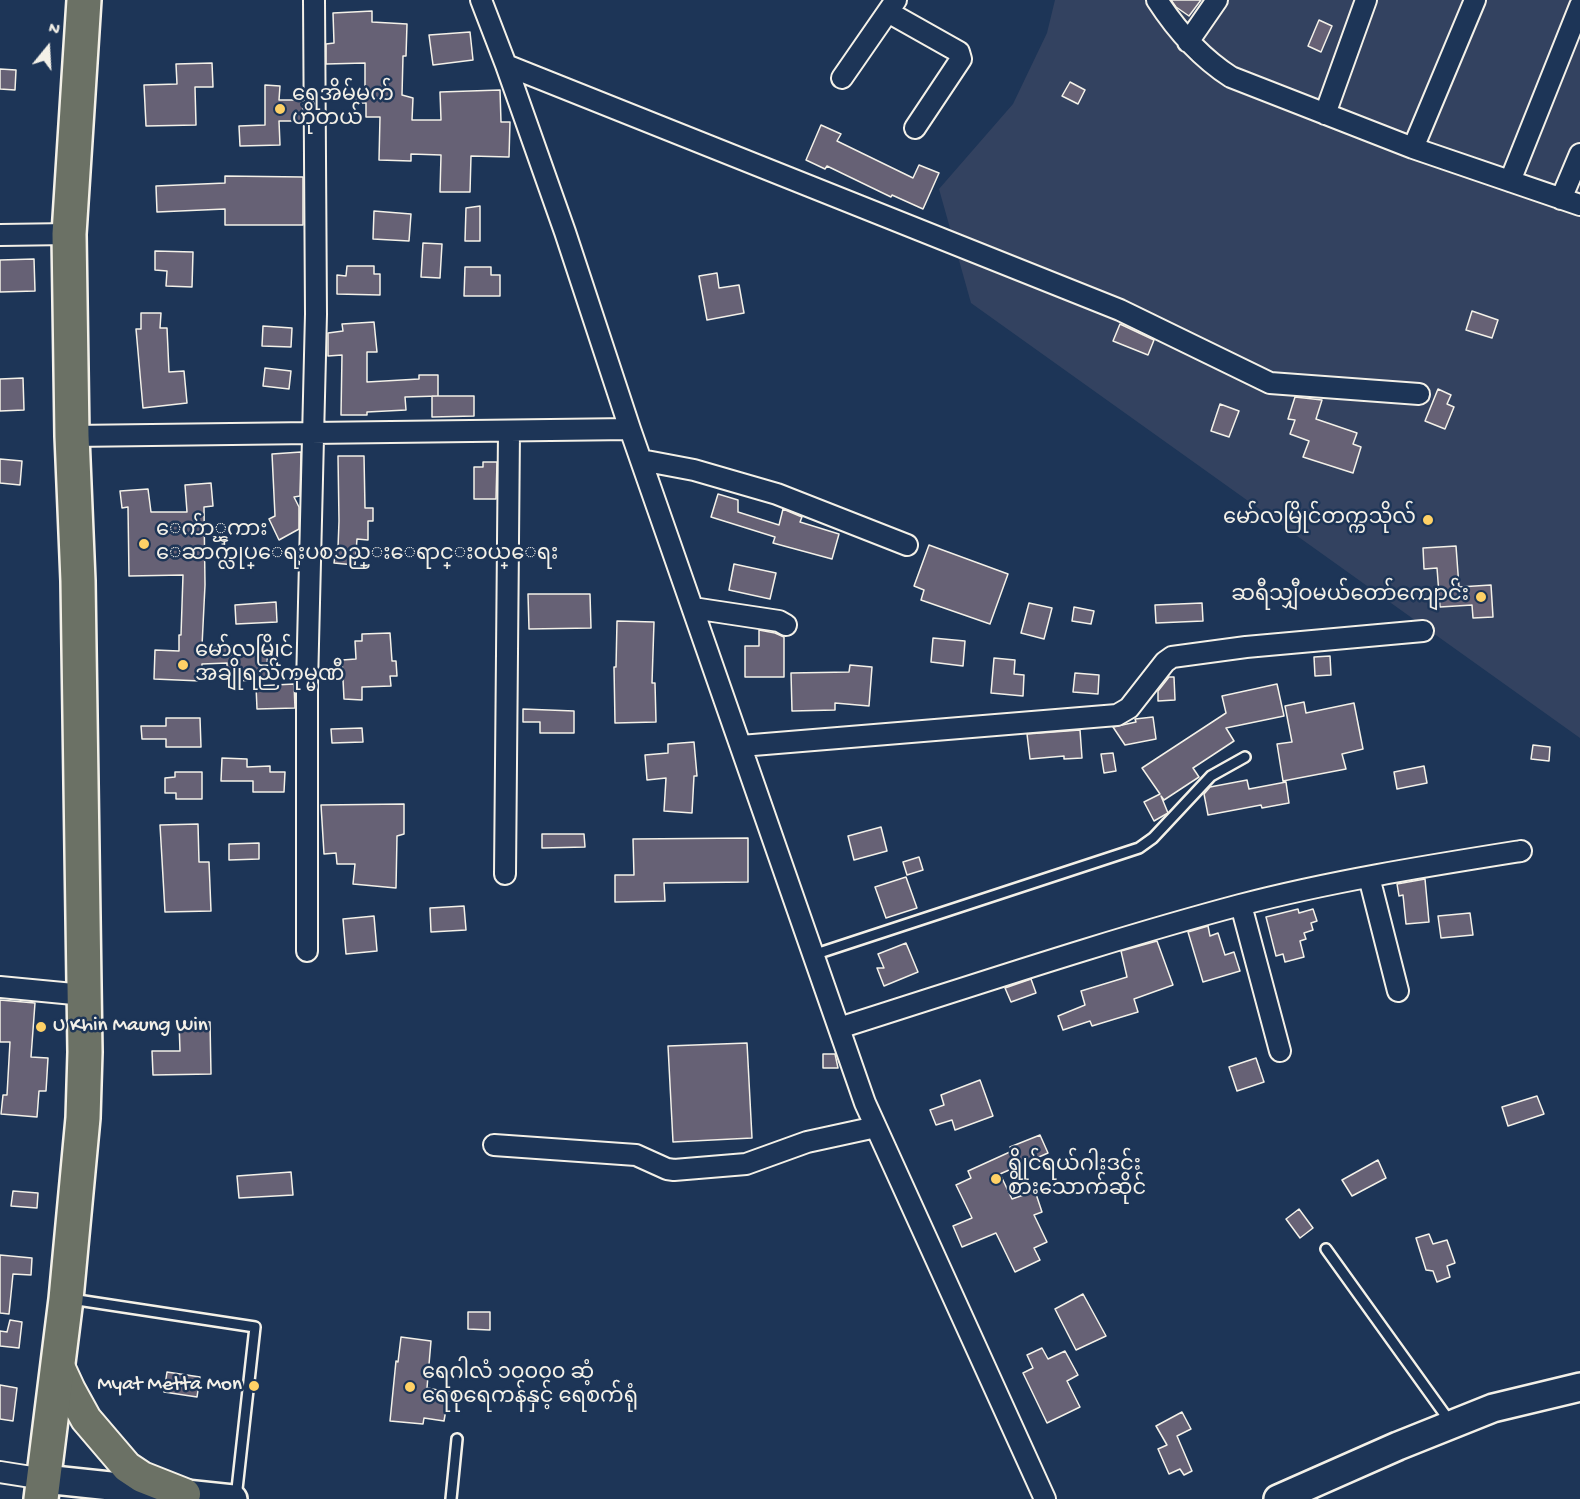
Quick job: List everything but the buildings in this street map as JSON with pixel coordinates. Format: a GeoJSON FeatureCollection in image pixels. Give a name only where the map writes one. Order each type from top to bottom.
{"type":"FeatureCollection","features":[{"type":"Feature","properties":{"kind":"highway"},"geometry":{"type":"LineString","coordinates":[[43,1489],[66,1299],[83,1118],[85,1052],[78,581],[72,436],[69,234],[84,0]]}},
{"type":"Feature","properties":{"kind":"main road"},"geometry":{"type":"LineString","coordinates":[[58,1364],[86,1419],[127,1467],[142,1477],[185,1494]]}},
{"type":"Feature","properties":{"kind":"main road"},"geometry":{"type":"LineString","coordinates":[[1278,1499],[1492,1408],[1580,1388]]}},
{"type":"Feature","properties":{"kind":"main road"},"geometry":{"type":"LineString","coordinates":[[43,1489],[185,1494],[235,1499]]}},
{"type":"Feature","properties":{"kind":"main road"},"geometry":{"type":"LineString","coordinates":[[137,1499],[185,1494]]}},
{"type":"Feature","properties":{"kind":"street"},"geometry":{"type":"LineString","coordinates":[[307,951],[307,685],[316,314],[314,0]]}},
{"type":"Feature","properties":{"kind":"street"},"geometry":{"type":"LineString","coordinates":[[481,0],[566,232],[630,429],[813,955],[876,1127],[1046,1499]]}},
{"type":"Feature","properties":{"kind":"street"},"geometry":{"type":"LineString","coordinates":[[1157,0],[1188,42],[1216,68],[1231,77],[1413,148],[1580,205]]}},
{"type":"Feature","properties":{"kind":"street"},"geometry":{"type":"LineString","coordinates":[[1188,42],[1217,0]]}},
{"type":"Feature","properties":{"kind":"street"},"geometry":{"type":"LineString","coordinates":[[1325,114],[1366,0]]}},
{"type":"Feature","properties":{"kind":"street"},"geometry":{"type":"LineString","coordinates":[[1413,148],[1475,0]]}},
{"type":"Feature","properties":{"kind":"street"},"geometry":{"type":"LineString","coordinates":[[842,78],[892,6],[959,52],[961,59],[915,128]]}},
{"type":"Feature","properties":{"kind":"street"},"geometry":{"type":"LineString","coordinates":[[1510,181],[1580,6]]}},
{"type":"Feature","properties":{"kind":"street"},"geometry":{"type":"LineString","coordinates":[[506,64],[1120,310],[1270,383],[1419,394]]}},
{"type":"Feature","properties":{"kind":"street"},"geometry":{"type":"LineString","coordinates":[[1561,199],[1580,154]]}},
{"type":"Feature","properties":{"kind":"street"},"geometry":{"type":"LineString","coordinates":[[0,235],[69,234]]}},
{"type":"Feature","properties":{"kind":"street"},"geometry":{"type":"LineString","coordinates":[[72,436],[630,429]]}},
{"type":"Feature","properties":{"kind":"street"},"geometry":{"type":"LineString","coordinates":[[505,874],[509,431]]}},
{"type":"Feature","properties":{"kind":"street"},"geometry":{"type":"LineString","coordinates":[[641,460],[694,470],[777,494],[907,545]]}},
{"type":"Feature","properties":{"kind":"street"},"geometry":{"type":"LineString","coordinates":[[693,608],[779,621],[786,625]]}},
{"type":"Feature","properties":{"kind":"street"},"geometry":{"type":"LineString","coordinates":[[741,746],[1117,715],[1129,708],[1165,662],[1172,657],[1246,647],[1424,631]]}},
{"type":"Feature","properties":{"kind":"street"},"geometry":{"type":"LineString","coordinates":[[839,1028],[1241,905],[1409,868],[1521,851]]}},
{"type":"Feature","properties":{"kind":"street"},"geometry":{"type":"LineString","coordinates":[[1369,877],[1398,991]]}},
{"type":"Feature","properties":{"kind":"street"},"geometry":{"type":"LineString","coordinates":[[1241,905],[1280,1050]]}},
{"type":"Feature","properties":{"kind":"street"},"geometry":{"type":"LineString","coordinates":[[0,987],[84,995]]}},
{"type":"Feature","properties":{"kind":"street"},"geometry":{"type":"LineString","coordinates":[[494,1145],[636,1155],[674,1170],[746,1164],[807,1142],[876,1127]]}},
{"type":"Feature","properties":{"kind":"street"},"geometry":{"type":"LineString","coordinates":[[0,1472],[43,1489]]}},
{"type":"Feature","properties":{"kind":"lane"},"geometry":{"type":"LineString","coordinates":[[813,955],[1139,848],[1153,838],[1211,776],[1245,757]]}},
{"type":"Feature","properties":{"kind":"lane"},"geometry":{"type":"LineString","coordinates":[[1326,1249],[1452,1424]]}},
{"type":"Feature","properties":{"kind":"lane"},"geometry":{"type":"LineString","coordinates":[[66,1299],[255,1327],[235,1499]]}},
{"type":"Feature","properties":{"kind":"lane"},"geometry":{"type":"LineString","coordinates":[[451,1499],[457,1439]]}},
{"type":"Feature","properties":{"kind":"shaded area","name":"မော်လမြိုင်တက္ကသိုလ်"},"geometry":{"type":"Polygon","coordinates":[[[1055,0],[1580,0],[1580,738],[971,303],[939,189],[1013,104],[1047,33],[1055,0]]]}},
{"type":"Feature","properties":{"kind":"place","name":"ရွှေအိမ်မက် ဟိုတယ်"},"geometry":{"type":"Point","coordinates":[280,109]}},
{"type":"Feature","properties":{"kind":"place","name":"မော်လမြိုင်တက္ကသိုလ်"},"geometry":{"type":"Point","coordinates":[1428,520]}},
{"type":"Feature","properties":{"kind":"place","name":"ေက်ာ္ၾကား ေဆာက္လုပ္ေရးပစၥည္းေရာင္းဝယ္ေရး"},"geometry":{"type":"Point","coordinates":[144,544]}},
{"type":"Feature","properties":{"kind":"place","name":"ဆရီသျှီဝမယ်တော်ကျောင်း"},"geometry":{"type":"Point","coordinates":[1481,597]}},
{"type":"Feature","properties":{"kind":"place","name":"မော်လမြိုင် အချိုရည်ကုမ္မဏီ"},"geometry":{"type":"Point","coordinates":[183,665]}},
{"type":"Feature","properties":{"kind":"place","name":"U Khin Maung Win"},"geometry":{"type":"Point","coordinates":[41,1027]}},
{"type":"Feature","properties":{"kind":"place","name":"ရွိုင်ရယ်ဂါးဒင်း စားသောက်ဆိုင်"},"geometry":{"type":"Point","coordinates":[996,1179]}},
{"type":"Feature","properties":{"kind":"place","name":"Myat Metta Mon"},"geometry":{"type":"Point","coordinates":[254,1386]}},
{"type":"Feature","properties":{"kind":"place","name":"ရေဂါလံ ၁၀၀၀၀ ဆံ့ ရေစုရေကန်နှင့် ရေစက်ရုံ"},"geometry":{"type":"Point","coordinates":[410,1387]}}]}
